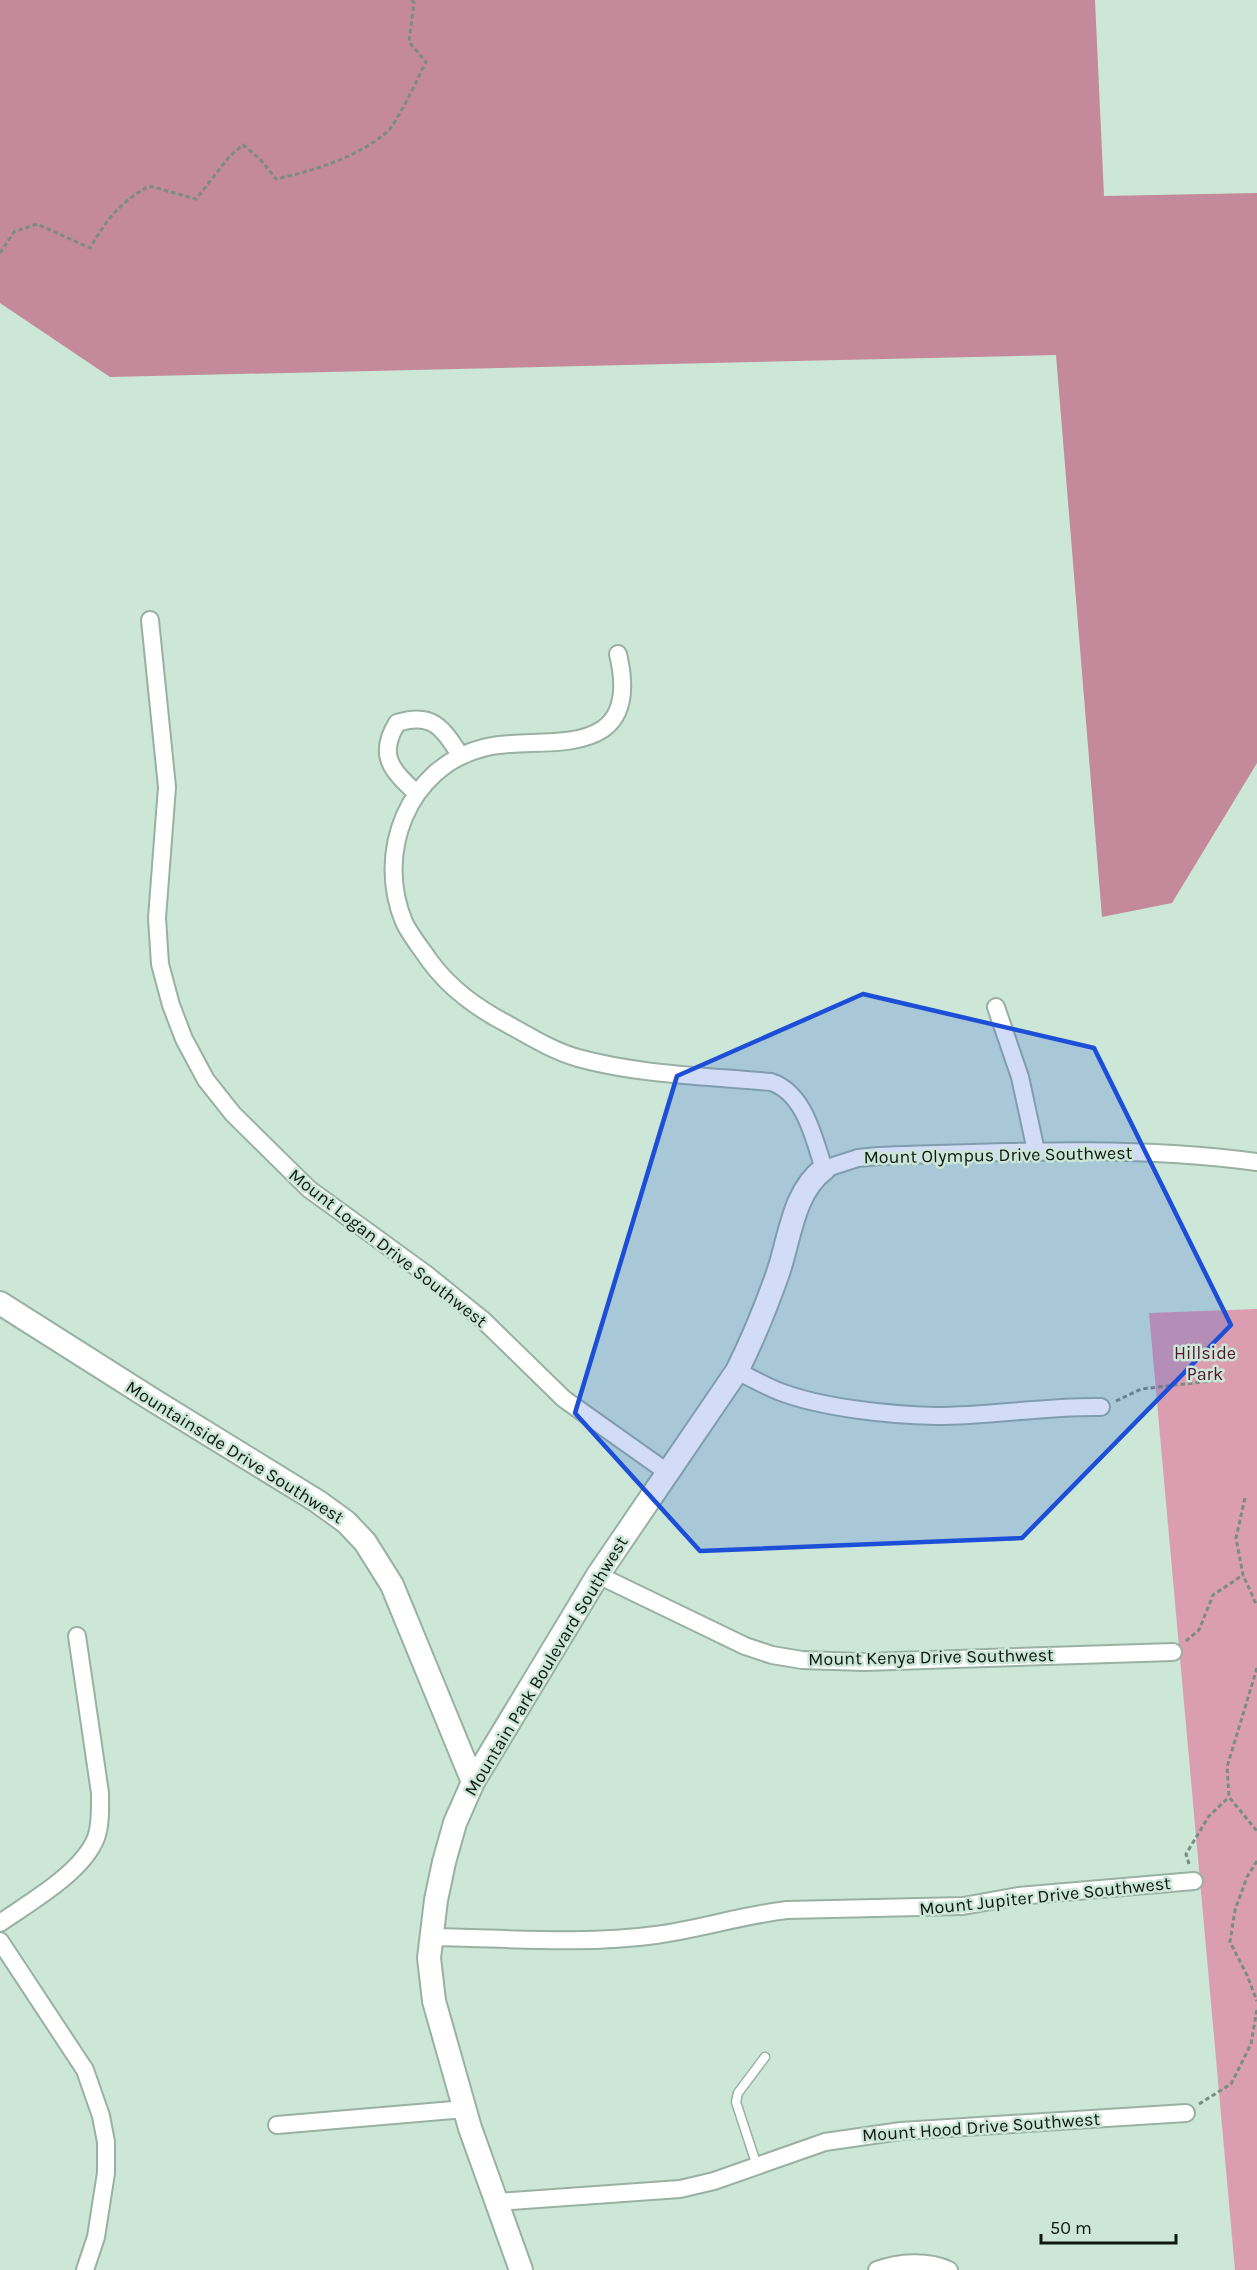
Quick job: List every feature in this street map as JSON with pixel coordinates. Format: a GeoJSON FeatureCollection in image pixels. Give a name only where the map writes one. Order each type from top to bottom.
{"type":"FeatureCollection","features":[{"type":"Feature","properties":{"kind":"street","name":"Mount Logan Drive Southwest"},"geometry":{"type":"LineString","coordinates":[[150,620],[167,787],[157,918],[160,964],[171,1005],[184,1039],[206,1080],[232,1114],[309,1189],[426,1274],[483,1320],[564,1399],[667,1472]]}},
{"type":"Feature","properties":{"kind":"street"},"geometry":{"type":"LineString","coordinates":[[618,654],[622,673],[620,706],[613,720],[603,729],[576,739],[484,747],[460,755],[433,774],[416,793],[402,820],[396,846],[394,877],[404,922],[438,972],[460,995],[493,1017],[545,1045],[576,1057],[635,1069],[780,1085],[798,1104],[810,1128],[824,1169]]}},
{"type":"Feature","properties":{"kind":"street"},"geometry":{"type":"LineString","coordinates":[[416,793],[398,776],[389,761],[386,749],[389,736],[397,723],[413,718],[431,721],[444,730],[460,755]]}},
{"type":"Feature","properties":{"kind":"street"},"geometry":{"type":"LineString","coordinates":[[996,1007],[1020,1077],[1036,1151]]}},
{"type":"Feature","properties":{"kind":"street","name":"Mount Olympus Drive Southwest"},"geometry":{"type":"LineString","coordinates":[[824,1169],[858,1158],[878,1156],[1036,1151],[1207,1155],[1257,1162]]}},
{"type":"Feature","properties":{"kind":"street","name":"Mountain Park Boulevard Southwest"},"geometry":{"type":"LineString","coordinates":[[521,2270],[465,2109],[434,2001],[429,1958],[444,1862],[455,1823],[473,1782],[598,1575],[737,1371],[758,1327],[779,1271],[803,1193],[814,1177],[824,1169]]}},
{"type":"Feature","properties":{"kind":"street","name":"Mountainside Drive Southwest"},"geometry":{"type":"LineString","coordinates":[[0,1303],[317,1501],[346,1522],[365,1542],[392,1585],[473,1782]]}},
{"type":"Feature","properties":{"kind":"street"},"geometry":{"type":"LineString","coordinates":[[737,1371],[779,1391],[808,1399],[898,1414],[937,1416],[1053,1407],[1101,1407]]}},
{"type":"Feature","properties":{"kind":"street","name":"Mount Kenya Drive Southwest"},"geometry":{"type":"LineString","coordinates":[[598,1575],[744,1646],[772,1655],[802,1660],[865,1662],[1173,1652]]}},
{"type":"Feature","properties":{"kind":"street"},"geometry":{"type":"LineString","coordinates":[[0,1923],[69,1874],[86,1855],[96,1838],[100,1818],[100,1793],[77,1636]]}},
{"type":"Feature","properties":{"kind":"street","name":"Mount Jupiter Drive Southwest"},"geometry":{"type":"LineString","coordinates":[[431,1937],[613,1939],[656,1935],[787,1910],[953,1907],[1018,1896],[1194,1881]]}},
{"type":"Feature","properties":{"kind":"street"},"geometry":{"type":"LineString","coordinates":[[0,1941],[85,2070],[101,2116],[106,2142],[106,2173],[96,2236],[85,2270]]}},
{"type":"Feature","properties":{"kind":"street"},"geometry":{"type":"LineString","coordinates":[[277,2125],[465,2109]]}},
{"type":"Feature","properties":{"kind":"street","name":"Mount Hood Drive Southwest"},"geometry":{"type":"LineString","coordinates":[[496,2202],[680,2189],[714,2181],[825,2142],[880,2133],[1186,2113]]}},
{"type":"Feature","properties":{"kind":"street"},"geometry":{"type":"LineString","coordinates":[[877,2270],[909,2263],[931,2265],[949,2270]]}},
{"type":"Feature","properties":{"kind":"lane"},"geometry":{"type":"LineString","coordinates":[[757,2166],[736,2102],[738,2093],[765,2057]]}},
{"type":"Feature","properties":{"kind":"path"},"geometry":{"type":"LineString","coordinates":[[0,253],[14,232],[37,224],[90,248],[110,216],[128,198],[149,186],[196,198],[229,157],[243,145],[260,159],[276,179],[309,172],[333,163],[366,145],[388,131],[426,62],[410,42],[414,3],[412,0]]}},
{"type":"Feature","properties":{"kind":"path"},"geometry":{"type":"LineString","coordinates":[[1101,1407],[1142,1389],[1220,1380]]}},
{"type":"Feature","properties":{"kind":"path"},"geometry":{"type":"LineString","coordinates":[[1245,1498],[1236,1538],[1243,1575],[1257,1606]]}},
{"type":"Feature","properties":{"kind":"path"},"geometry":{"type":"LineString","coordinates":[[1173,1652],[1199,1630],[1213,1595],[1243,1575]]}},
{"type":"Feature","properties":{"kind":"path"},"geometry":{"type":"LineString","coordinates":[[1257,1668],[1227,1767],[1229,1797],[1257,1831]]}},
{"type":"Feature","properties":{"kind":"path"},"geometry":{"type":"LineString","coordinates":[[1194,1881],[1186,1854],[1209,1816],[1229,1797]]}},
{"type":"Feature","properties":{"kind":"path"},"geometry":{"type":"LineString","coordinates":[[1257,1861],[1247,1877],[1235,1910],[1230,1942],[1257,2001]]}},
{"type":"Feature","properties":{"kind":"path"},"geometry":{"type":"LineString","coordinates":[[1186,2113],[1231,2084],[1251,2044],[1257,2009]]}},
{"type":"Feature","properties":{"kind":"highlighted area"},"geometry":{"type":"Polygon","coordinates":[[[863,994],[1094,1048],[1231,1325],[1022,1538],[700,1551],[575,1413],[677,1076],[863,994]]]}},
{"type":"Feature","properties":{"kind":"green space","name":"Hillside Park"},"geometry":{"type":"Polygon","coordinates":[[[1257,1309],[1257,2270],[1235,2270],[1149,1313],[1257,1309]]]}},
{"type":"Feature","properties":{"kind":"shaded area"},"geometry":{"type":"Polygon","coordinates":[[[0,0],[1095,0],[1104,196],[1257,193],[1257,763],[1172,903],[1102,917],[1056,355],[110,377],[0,303],[0,0]]]}}]}
